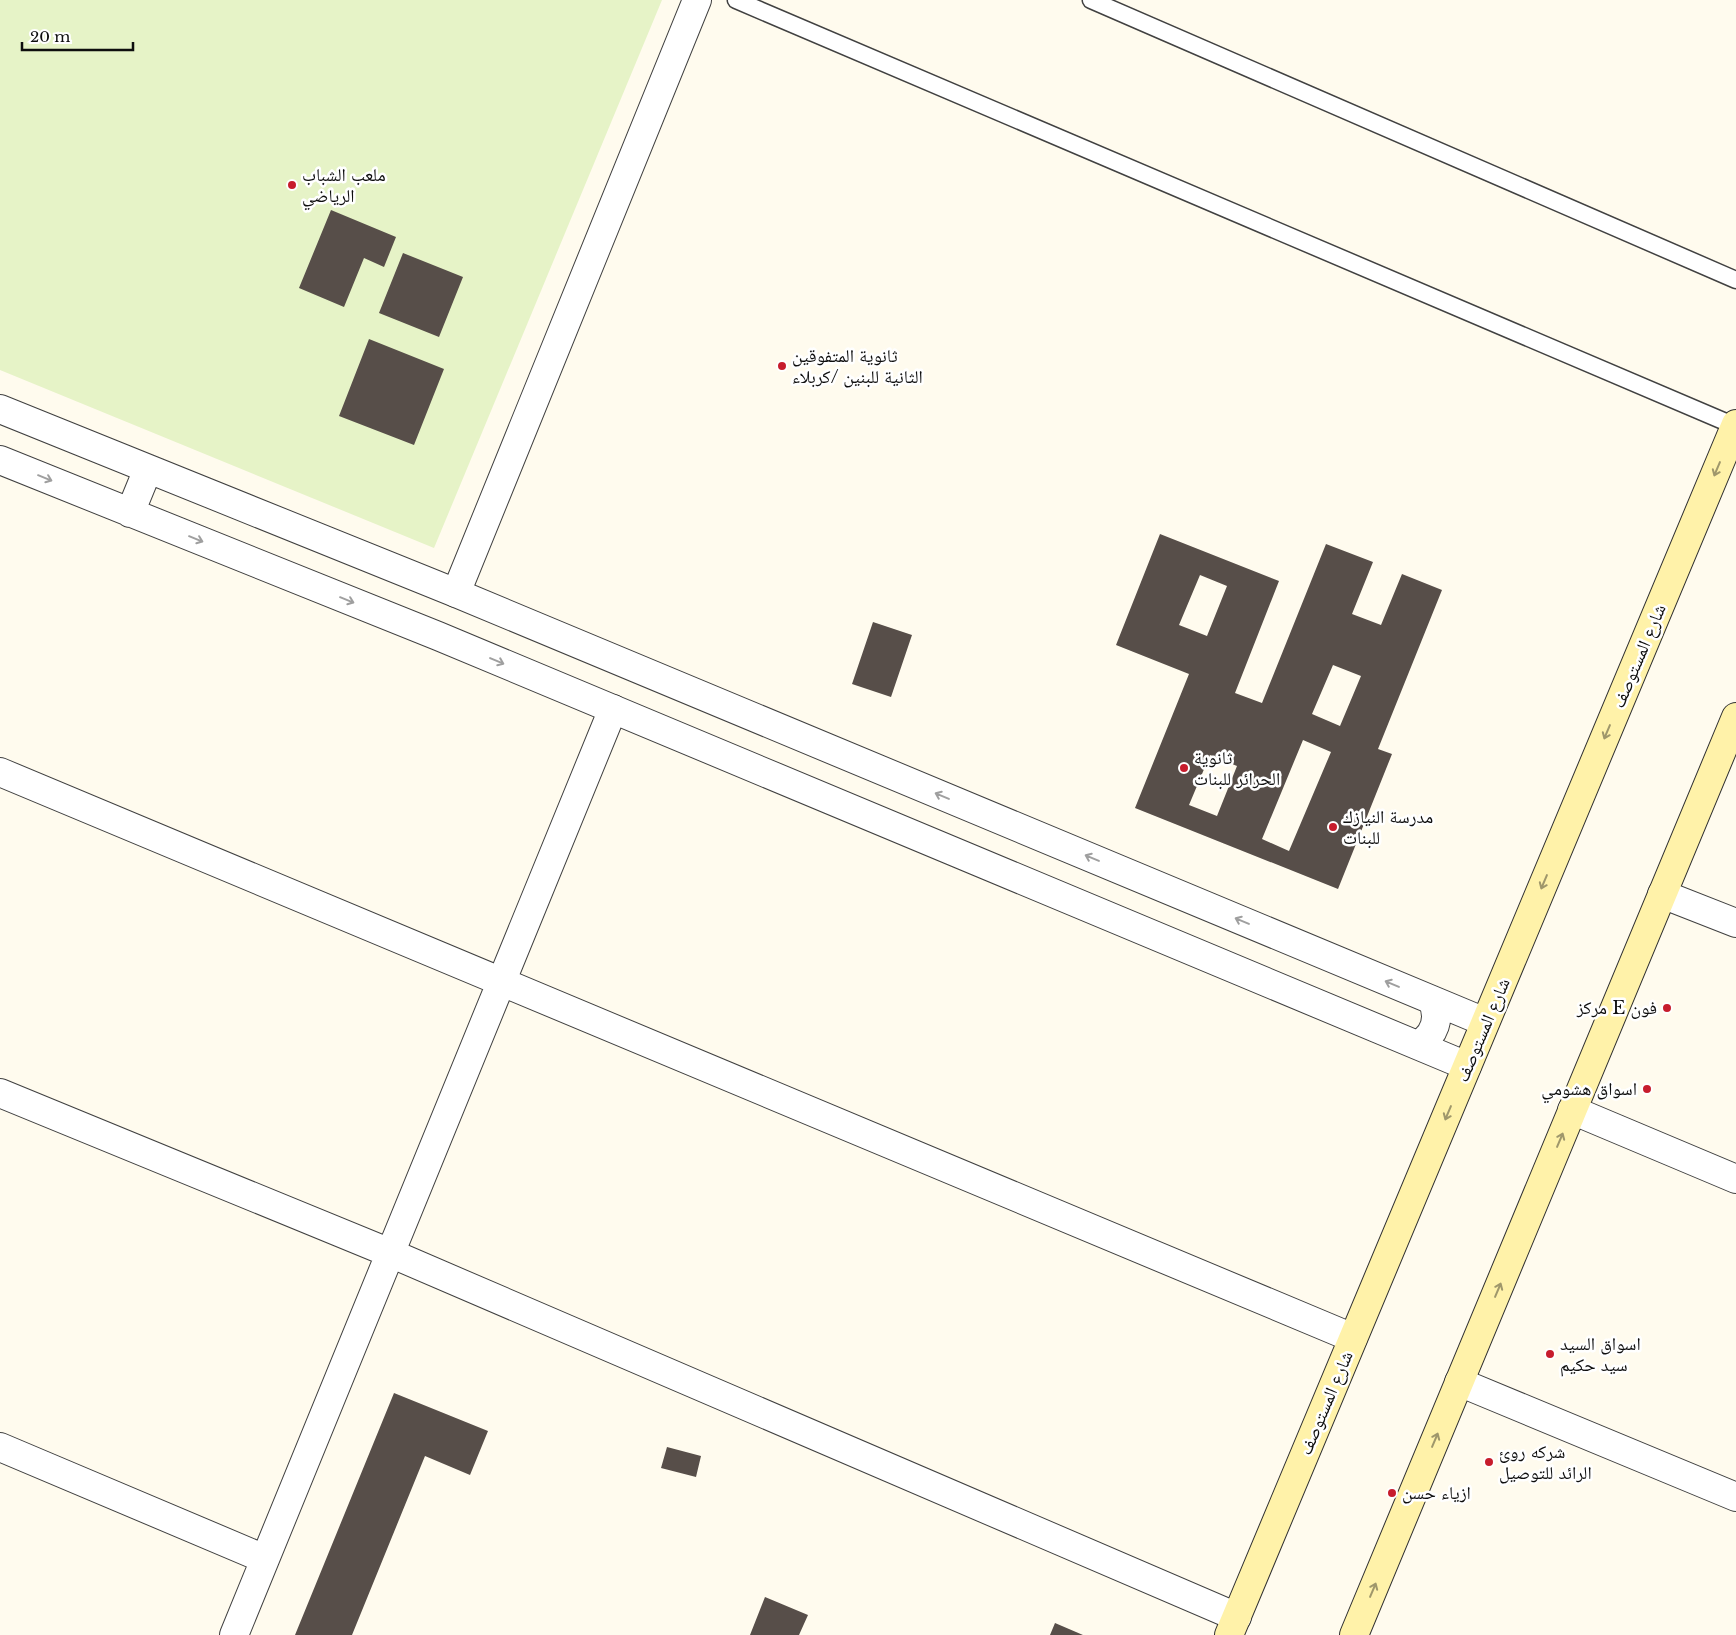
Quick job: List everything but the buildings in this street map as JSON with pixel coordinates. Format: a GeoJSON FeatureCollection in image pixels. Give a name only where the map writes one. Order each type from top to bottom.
{"type":"FeatureCollection","features":[{"type":"Feature","properties":{"kind":"main road","name":"شارع المستوصف"},"geometry":{"type":"LineString","coordinates":[[1233,1626],[1736,425]]}},
{"type":"Feature","properties":{"kind":"main road"},"geometry":{"type":"LineString","coordinates":[[1354,1635],[1736,717]]}},
{"type":"Feature","properties":{"kind":"street"},"geometry":{"type":"LineString","coordinates":[[456,593],[697,0]]}},
{"type":"Feature","properties":{"kind":"street"},"geometry":{"type":"LineString","coordinates":[[0,409],[456,593],[1486,1022]]}},
{"type":"Feature","properties":{"kind":"street"},"geometry":{"type":"LineString","coordinates":[[0,460],[613,709],[1467,1066]]}},
{"type":"Feature","properties":{"kind":"street"},"geometry":{"type":"LineString","coordinates":[[130,513],[148,469]]}},
{"type":"Feature","properties":{"kind":"street"},"geometry":{"type":"LineString","coordinates":[[234,1635],[613,709]]}},
{"type":"Feature","properties":{"kind":"street"},"geometry":{"type":"LineString","coordinates":[[0,772],[1353,1338]]}},
{"type":"Feature","properties":{"kind":"street"},"geometry":{"type":"LineString","coordinates":[[1662,894],[1736,923]]}},
{"type":"Feature","properties":{"kind":"street"},"geometry":{"type":"LineString","coordinates":[[1418,1045],[1426,1040],[1436,1024],[1436,1008],[1432,1000]]}},
{"type":"Feature","properties":{"kind":"street"},"geometry":{"type":"LineString","coordinates":[[0,1093],[390,1253],[1233,1626]]}},
{"type":"Feature","properties":{"kind":"street"},"geometry":{"type":"LineString","coordinates":[[1572,1110],[1736,1179]]}},
{"type":"Feature","properties":{"kind":"street"},"geometry":{"type":"LineString","coordinates":[[1459,1382],[1736,1497]]}},
{"type":"Feature","properties":{"kind":"street"},"geometry":{"type":"LineString","coordinates":[[0,1447],[265,1559]]}},
{"type":"Feature","properties":{"kind":"lane"},"geometry":{"type":"LineString","coordinates":[[736,0],[1736,425]]}},
{"type":"Feature","properties":{"kind":"lane"},"geometry":{"type":"LineString","coordinates":[[1092,0],[1736,280]]}},
{"type":"Feature","properties":{"kind":"green space","name":"ملعب الشباب الرياضي"},"geometry":{"type":"Polygon","coordinates":[[[0,0],[662,0],[434,548],[0,370],[0,0]]]}},
{"type":"Feature","properties":{"kind":"place","name":"ملعب الشباب الرياضي"},"geometry":{"type":"Point","coordinates":[292,185]}},
{"type":"Feature","properties":{"kind":"place","name":"ثانوية المتفوقين الثانية للبنين /كربلاء"},"geometry":{"type":"Point","coordinates":[782,366]}},
{"type":"Feature","properties":{"kind":"place","name":"ثانوية الحرائر للبنات"},"geometry":{"type":"Point","coordinates":[1184,768]}},
{"type":"Feature","properties":{"kind":"place","name":"مدرسة النيازك للبنات"},"geometry":{"type":"Point","coordinates":[1333,827]}},
{"type":"Feature","properties":{"kind":"place","name":"مركز E فون"},"geometry":{"type":"Point","coordinates":[1667,1008]}},
{"type":"Feature","properties":{"kind":"place","name":"اسواق هشومي"},"geometry":{"type":"Point","coordinates":[1647,1089]}},
{"type":"Feature","properties":{"kind":"place","name":"اسواق السيد سيد حكيم"},"geometry":{"type":"Point","coordinates":[1550,1354]}},
{"type":"Feature","properties":{"kind":"place","name":"شركه روئ الرائد للتوصيل"},"geometry":{"type":"Point","coordinates":[1489,1462]}},
{"type":"Feature","properties":{"kind":"place","name":"ازياء حسن"},"geometry":{"type":"Point","coordinates":[1392,1493]}}]}
